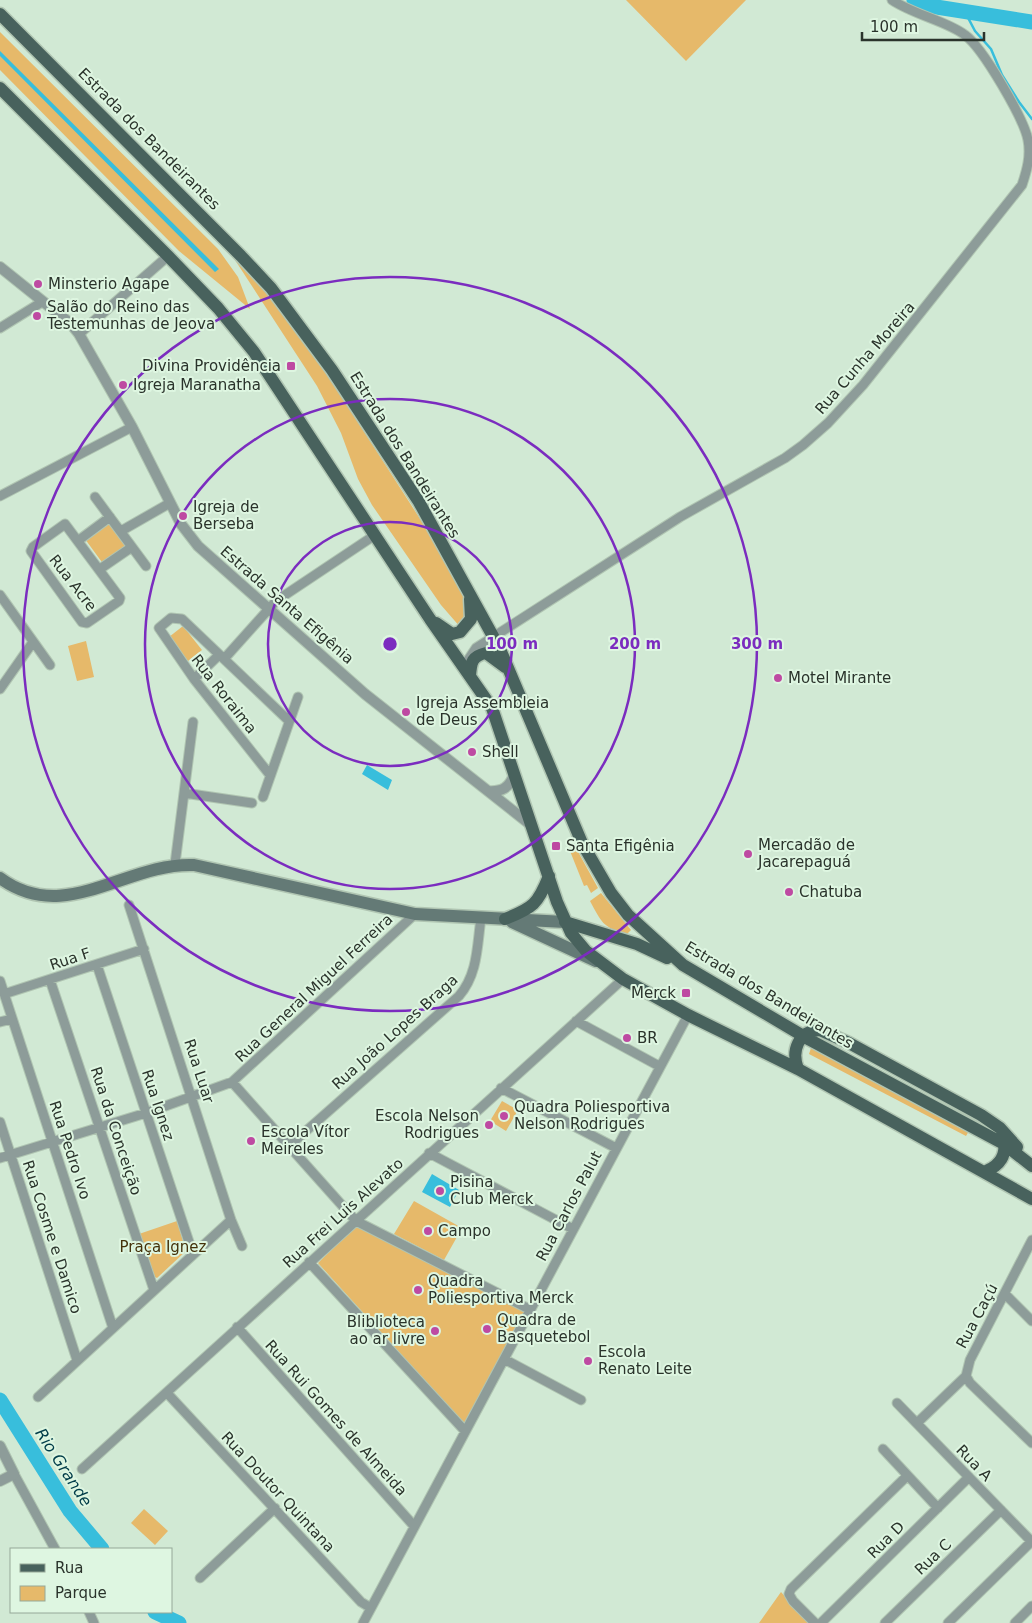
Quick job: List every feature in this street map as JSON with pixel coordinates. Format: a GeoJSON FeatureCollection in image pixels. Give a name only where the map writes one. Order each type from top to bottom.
{"type":"FeatureCollection","features":[{"type":"Feature","properties":{"kind":"main road","name":"Estrada dos Bandeirantes"},"geometry":{"type":"LineString","coordinates":[[0,14],[190,202],[271,288],[332,370],[419,502],[494,636],[570,820],[596,868],[628,915],[683,965],[804,1036],[1004,1144],[1032,1166]]}},
{"type":"Feature","properties":{"kind":"main road"},"geometry":{"type":"LineString","coordinates":[[0,88],[168,256],[218,308],[254,352],[430,619],[492,708],[565,922],[577,941],[598,962]]}},
{"type":"Feature","properties":{"kind":"main road"},"geometry":{"type":"LineString","coordinates":[[430,619],[452,634],[460,632],[471,620],[470,595]]}},
{"type":"Feature","properties":{"kind":"main road"},"geometry":{"type":"LineString","coordinates":[[467,672],[471,661],[476,655],[486,653],[509,671]]}},
{"type":"Feature","properties":{"kind":"main road"},"geometry":{"type":"LineString","coordinates":[[0,878],[16,889],[35,895],[64,896],[175,864],[194,865],[415,914],[565,922],[637,944],[683,965]]}},
{"type":"Feature","properties":{"kind":"main road"},"geometry":{"type":"LineString","coordinates":[[505,919],[534,905],[541,896],[548,876]]}},
{"type":"Feature","properties":{"kind":"main road"},"geometry":{"type":"LineString","coordinates":[[505,919],[598,962],[623,979],[688,1015],[798,1068],[1032,1199]]}},
{"type":"Feature","properties":{"kind":"main road"},"geometry":{"type":"LineString","coordinates":[[798,1068],[794,1054],[804,1036],[820,1030],[849,1043],[950,1098],[1000,1128],[1015,1144],[1022,1157]]}},
{"type":"Feature","properties":{"kind":"main road"},"geometry":{"type":"LineString","coordinates":[[984,1172],[999,1164],[1003,1159],[1004,1144],[1000,1128]]}},
{"type":"Feature","properties":{"kind":"street","name":"Rua Cunha Moreira"},"geometry":{"type":"LineString","coordinates":[[467,672],[473,650],[680,517],[785,458],[803,445],[828,423],[869,378],[1022,185],[1030,153],[1028,138],[1024,125],[991,68],[964,34],[924,17],[892,0]]}},
{"type":"Feature","properties":{"kind":"street"},"geometry":{"type":"LineString","coordinates":[[80,334],[168,256]]}},
{"type":"Feature","properties":{"kind":"street","name":"Estrada Santa Efigênia"},"geometry":{"type":"LineString","coordinates":[[0,266],[71,324],[80,334],[132,428],[181,524],[198,546],[365,694],[531,825]]}},
{"type":"Feature","properties":{"kind":"street"},"geometry":{"type":"LineString","coordinates":[[0,328],[42,302]]}},
{"type":"Feature","properties":{"kind":"street"},"geometry":{"type":"LineString","coordinates":[[0,496],[132,428]]}},
{"type":"Feature","properties":{"kind":"street"},"geometry":{"type":"LineString","coordinates":[[95,496],[146,566]]}},
{"type":"Feature","properties":{"kind":"street"},"geometry":{"type":"LineString","coordinates":[[120,532],[170,503]]}},
{"type":"Feature","properties":{"kind":"street","name":"Rua Acre"},"geometry":{"type":"LineString","coordinates":[[78,540],[110,517]]}},
{"type":"Feature","properties":{"kind":"street","name":"Rua Acre"},"geometry":{"type":"LineString","coordinates":[[63,524],[66,525],[78,540],[120,599],[85,624],[31,550],[63,524]]}},
{"type":"Feature","properties":{"kind":"street"},"geometry":{"type":"LineString","coordinates":[[194,679],[222,657],[276,601],[375,535]]}},
{"type":"Feature","properties":{"kind":"street","name":"Rua Acre"},"geometry":{"type":"LineString","coordinates":[[100,570],[132,547]]}},
{"type":"Feature","properties":{"kind":"street"},"geometry":{"type":"LineString","coordinates":[[0,595],[50,665]]}},
{"type":"Feature","properties":{"kind":"street","name":"Rua Roraima"},"geometry":{"type":"LineString","coordinates":[[222,657],[182,619],[171,618],[159,628],[194,679],[270,775]]}},
{"type":"Feature","properties":{"kind":"street"},"geometry":{"type":"LineString","coordinates":[[1,684],[33,642]]}},
{"type":"Feature","properties":{"kind":"street"},"geometry":{"type":"LineString","coordinates":[[222,657],[288,720]]}},
{"type":"Feature","properties":{"kind":"street"},"geometry":{"type":"LineString","coordinates":[[263,796],[288,720],[298,696]]}},
{"type":"Feature","properties":{"kind":"street"},"geometry":{"type":"LineString","coordinates":[[175,864],[193,722]]}},
{"type":"Feature","properties":{"kind":"street"},"geometry":{"type":"LineString","coordinates":[[488,790],[504,789],[511,782],[514,775]]}},
{"type":"Feature","properties":{"kind":"street"},"geometry":{"type":"LineString","coordinates":[[184,792],[252,803]]}},
{"type":"Feature","properties":{"kind":"street","name":"Rua Luar"},"geometry":{"type":"LineString","coordinates":[[129,905],[242,1246]]}},
{"type":"Feature","properties":{"kind":"street","name":"Rua General Miguel Ferreira"},"geometry":{"type":"LineString","coordinates":[[232,1082],[415,914]]}},
{"type":"Feature","properties":{"kind":"street","name":"Rua João Lopes Braga"},"geometry":{"type":"LineString","coordinates":[[289,1146],[463,991],[472,977],[481,918]]}},
{"type":"Feature","properties":{"kind":"street","name":"Rua F"},"geometry":{"type":"LineString","coordinates":[[4,994],[144,949]]}},
{"type":"Feature","properties":{"kind":"street","name":"Rua Ignez"},"geometry":{"type":"LineString","coordinates":[[97,965],[193,1254]]}},
{"type":"Feature","properties":{"kind":"street","name":"Rua Frei Luis Alevato"},"geometry":{"type":"LineString","coordinates":[[82,1469],[623,979]]}},
{"type":"Feature","properties":{"kind":"street","name":"Rua da Conceição"},"geometry":{"type":"LineString","coordinates":[[50,980],[101,1127],[154,1290]]}},
{"type":"Feature","properties":{"kind":"street","name":"Rua Pedro Ivo"},"geometry":{"type":"LineString","coordinates":[[0,981],[113,1328]]}},
{"type":"Feature","properties":{"kind":"street","name":"Rua Carlos Palut"},"geometry":{"type":"LineString","coordinates":[[363,1623],[529,1309],[688,1015]]}},
{"type":"Feature","properties":{"kind":"street"},"geometry":{"type":"LineString","coordinates":[[0,1022],[12,1019]]}},
{"type":"Feature","properties":{"kind":"street"},"geometry":{"type":"LineString","coordinates":[[576,1021],[659,1066]]}},
{"type":"Feature","properties":{"kind":"street"},"geometry":{"type":"LineString","coordinates":[[0,1158],[101,1127],[232,1082],[356,1221],[529,1309]]}},
{"type":"Feature","properties":{"kind":"street"},"geometry":{"type":"LineString","coordinates":[[501,1088],[616,1148]]}},
{"type":"Feature","properties":{"kind":"street","name":"Rua Cosme e Damico"},"geometry":{"type":"LineString","coordinates":[[0,1122],[77,1360]]}},
{"type":"Feature","properties":{"kind":"street"},"geometry":{"type":"LineString","coordinates":[[429,1153],[572,1229]]}},
{"type":"Feature","properties":{"kind":"street"},"geometry":{"type":"LineString","coordinates":[[38,1397],[232,1220]]}},
{"type":"Feature","properties":{"kind":"street","name":"Rua Caçú"},"geometry":{"type":"LineString","coordinates":[[966,1376],[970,1360],[1032,1240]]}},
{"type":"Feature","properties":{"kind":"street"},"geometry":{"type":"LineString","coordinates":[[309,1262],[465,1431]]}},
{"type":"Feature","properties":{"kind":"street"},"geometry":{"type":"LineString","coordinates":[[1005,1294],[1032,1321]]}},
{"type":"Feature","properties":{"kind":"street","name":"Rua Rui Gomes de Almeida"},"geometry":{"type":"LineString","coordinates":[[237,1327],[414,1526]]}},
{"type":"Feature","properties":{"kind":"street"},"geometry":{"type":"LineString","coordinates":[[504,1359],[581,1400]]}},
{"type":"Feature","properties":{"kind":"street"},"geometry":{"type":"LineString","coordinates":[[917,1423],[966,1376],[970,1383],[1032,1443]]}},
{"type":"Feature","properties":{"kind":"street","name":"Rua Doutor Quintana"},"geometry":{"type":"LineString","coordinates":[[167,1393],[361,1602],[371,1608]]}},
{"type":"Feature","properties":{"kind":"street","name":"Rua A"},"geometry":{"type":"LineString","coordinates":[[897,1403],[1032,1542]]}},
{"type":"Feature","properties":{"kind":"street"},"geometry":{"type":"LineString","coordinates":[[0,1446],[54,1548]]}},
{"type":"Feature","properties":{"kind":"street"},"geometry":{"type":"LineString","coordinates":[[883,1449],[938,1508]]}},
{"type":"Feature","properties":{"kind":"street"},"geometry":{"type":"LineString","coordinates":[[0,1481],[14,1474]]}},
{"type":"Feature","properties":{"kind":"street"},"geometry":{"type":"LineString","coordinates":[[815,1623],[793,1601],[789,1594],[795,1585],[907,1476]]}},
{"type":"Feature","properties":{"kind":"street","name":"Rua D"},"geometry":{"type":"LineString","coordinates":[[821,1623],[969,1477]]}},
{"type":"Feature","properties":{"kind":"street"},"geometry":{"type":"LineString","coordinates":[[200,1578],[275,1508]]}},
{"type":"Feature","properties":{"kind":"street","name":"Rua C"},"geometry":{"type":"LineString","coordinates":[[885,1623],[1001,1510]]}},
{"type":"Feature","properties":{"kind":"street"},"geometry":{"type":"LineString","coordinates":[[948,1623],[1032,1542]]}},
{"type":"Feature","properties":{"kind":"street"},"geometry":{"type":"LineString","coordinates":[[1015,1623],[1032,1606]]}},
{"type":"Feature","properties":{"kind":"green space"},"geometry":{"type":"Polygon","coordinates":[[[626,0],[746,0],[686,61],[626,0]]]}},
{"type":"Feature","properties":{"kind":"green space"},"geometry":{"type":"Polygon","coordinates":[[[0,32],[218,249],[238,277],[250,309],[179,251],[0,70],[0,32]]]}},
{"type":"Feature","properties":{"kind":"green space"},"geometry":{"type":"Polygon","coordinates":[[[233,257],[259,280],[327,374],[424,525],[472,605],[461,628],[441,605],[372,505],[358,479],[341,433],[317,386],[233,257]]]}},
{"type":"Feature","properties":{"kind":"green space"},"geometry":{"type":"Polygon","coordinates":[[[116,517],[135,543],[104,565],[85,539],[116,517]]]}},
{"type":"Feature","properties":{"kind":"green space"},"geometry":{"type":"Polygon","coordinates":[[[183,626],[202,650],[188,661],[169,637],[183,626]]]}},
{"type":"Feature","properties":{"kind":"green space"},"geometry":{"type":"Polygon","coordinates":[[[86,641],[94,677],[77,681],[68,646],[86,641]]]}},
{"type":"Feature","properties":{"kind":"green space"},"geometry":{"type":"Polygon","coordinates":[[[571,839],[598,888],[591,893],[587,885],[584,886],[566,841],[571,839]]]}},
{"type":"Feature","properties":{"kind":"green space"},"geometry":{"type":"Polygon","coordinates":[[[601,893],[631,930],[626,935],[607,926],[597,914],[590,901],[601,893]]]}},
{"type":"Feature","properties":{"kind":"green space"},"geometry":{"type":"Polygon","coordinates":[[[811,1048],[969,1131],[966,1136],[809,1054],[811,1048]]]}},
{"type":"Feature","properties":{"kind":"green space","name":"Quadra Poliesportiva Nelson Rodrigues"},"geometry":{"type":"Polygon","coordinates":[[[502,1101],[518,1110],[506,1131],[490,1121],[502,1101]]]}},
{"type":"Feature","properties":{"kind":"green space","name":"Campo"},"geometry":{"type":"Polygon","coordinates":[[[414,1201],[462,1228],[444,1260],[394,1234],[414,1201]]]}},
{"type":"Feature","properties":{"kind":"green space","name":"Praça Ignez"},"geometry":{"type":"Polygon","coordinates":[[[177,1221],[186,1251],[157,1278],[139,1234],[177,1221]]]}},
{"type":"Feature","properties":{"kind":"green space"},"geometry":{"type":"Polygon","coordinates":[[[361,1221],[529,1309],[466,1426],[318,1263],[361,1221]]]}},
{"type":"Feature","properties":{"kind":"green space"},"geometry":{"type":"Polygon","coordinates":[[[144,1509],[168,1531],[155,1545],[131,1523],[144,1509]]]}},
{"type":"Feature","properties":{"kind":"green space"},"geometry":{"type":"Polygon","coordinates":[[[781,1592],[809,1623],[759,1623],[781,1592]]]}},
{"type":"Feature","properties":{"kind":"water"},"geometry":{"type":"Polygon","coordinates":[[[0,51],[219,269],[215,272],[0,56],[0,51]]]}},
{"type":"Feature","properties":{"kind":"water"},"geometry":{"type":"Polygon","coordinates":[[[367,765],[392,780],[388,790],[362,774],[367,765]]]}},
{"type":"Feature","properties":{"kind":"water","name":"Pisina Club Merck"},"geometry":{"type":"Polygon","coordinates":[[[432,1174],[459,1190],[450,1207],[422,1192],[432,1174]]]}},
{"type":"Feature","properties":{"kind":"waterway"},"geometry":{"type":"LineString","coordinates":[[914,0],[924,5],[1032,22]]}},
{"type":"Feature","properties":{"kind":"waterway"},"geometry":{"type":"LineString","coordinates":[[965,12],[975,31],[991,49],[1002,75],[1032,119]]}},
{"type":"Feature","properties":{"kind":"waterway","name":"Rio Grande"},"geometry":{"type":"LineString","coordinates":[[0,1400],[70,1511],[101,1548]]}},
{"type":"Feature","properties":{"kind":"waterway","name":"Rio Grande"},"geometry":{"type":"LineString","coordinates":[[157,1613],[179,1623]]}},
{"type":"Feature","properties":{"kind":"place","name":"Minsterio Agape"},"geometry":{"type":"Point","coordinates":[38,284]}},
{"type":"Feature","properties":{"kind":"place","name":"Salão do Reino das Testemunhas de Jeova"},"geometry":{"type":"Point","coordinates":[37,316]}},
{"type":"Feature","properties":{"kind":"place","name":"Divina Providência"},"geometry":{"type":"Point","coordinates":[291,366]}},
{"type":"Feature","properties":{"kind":"place","name":"Igreja Maranatha"},"geometry":{"type":"Point","coordinates":[123,385]}},
{"type":"Feature","properties":{"kind":"place","name":"Igreja de Berseba"},"geometry":{"type":"Point","coordinates":[183,516]}},
{"type":"Feature","properties":{"kind":"place","name":"Motel Mirante"},"geometry":{"type":"Point","coordinates":[778,678]}},
{"type":"Feature","properties":{"kind":"place","name":"Igreja Assembleia de Deus"},"geometry":{"type":"Point","coordinates":[406,712]}},
{"type":"Feature","properties":{"kind":"place","name":"Shell"},"geometry":{"type":"Point","coordinates":[472,752]}},
{"type":"Feature","properties":{"kind":"place","name":"Santa Efigênia"},"geometry":{"type":"Point","coordinates":[556,846]}},
{"type":"Feature","properties":{"kind":"place","name":"Mercadão de Jacarepaguá"},"geometry":{"type":"Point","coordinates":[748,854]}},
{"type":"Feature","properties":{"kind":"place","name":"Chatuba"},"geometry":{"type":"Point","coordinates":[789,892]}},
{"type":"Feature","properties":{"kind":"place","name":"Merck"},"geometry":{"type":"Point","coordinates":[686,993]}},
{"type":"Feature","properties":{"kind":"place","name":"BR"},"geometry":{"type":"Point","coordinates":[627,1038]}},
{"type":"Feature","properties":{"kind":"place","name":"Quadra Poliesportiva Nelson Rodrigues"},"geometry":{"type":"Point","coordinates":[504,1116]}},
{"type":"Feature","properties":{"kind":"place","name":"Escola Nelson Rodrigues"},"geometry":{"type":"Point","coordinates":[489,1125]}},
{"type":"Feature","properties":{"kind":"place","name":"Escola Vítor Meireles"},"geometry":{"type":"Point","coordinates":[251,1141]}},
{"type":"Feature","properties":{"kind":"place","name":"Pisina Club Merck"},"geometry":{"type":"Point","coordinates":[440,1191]}},
{"type":"Feature","properties":{"kind":"place","name":"Campo"},"geometry":{"type":"Point","coordinates":[428,1231]}},
{"type":"Feature","properties":{"kind":"place","name":"Quadra Poliesportiva Merck"},"geometry":{"type":"Point","coordinates":[418,1290]}},
{"type":"Feature","properties":{"kind":"place","name":"Quadra de Basquetebol"},"geometry":{"type":"Point","coordinates":[487,1329]}},
{"type":"Feature","properties":{"kind":"place","name":"Bliblioteca ao ar livre"},"geometry":{"type":"Point","coordinates":[435,1331]}},
{"type":"Feature","properties":{"kind":"place","name":"Escola Renato Leite"},"geometry":{"type":"Point","coordinates":[588,1361]}}]}
